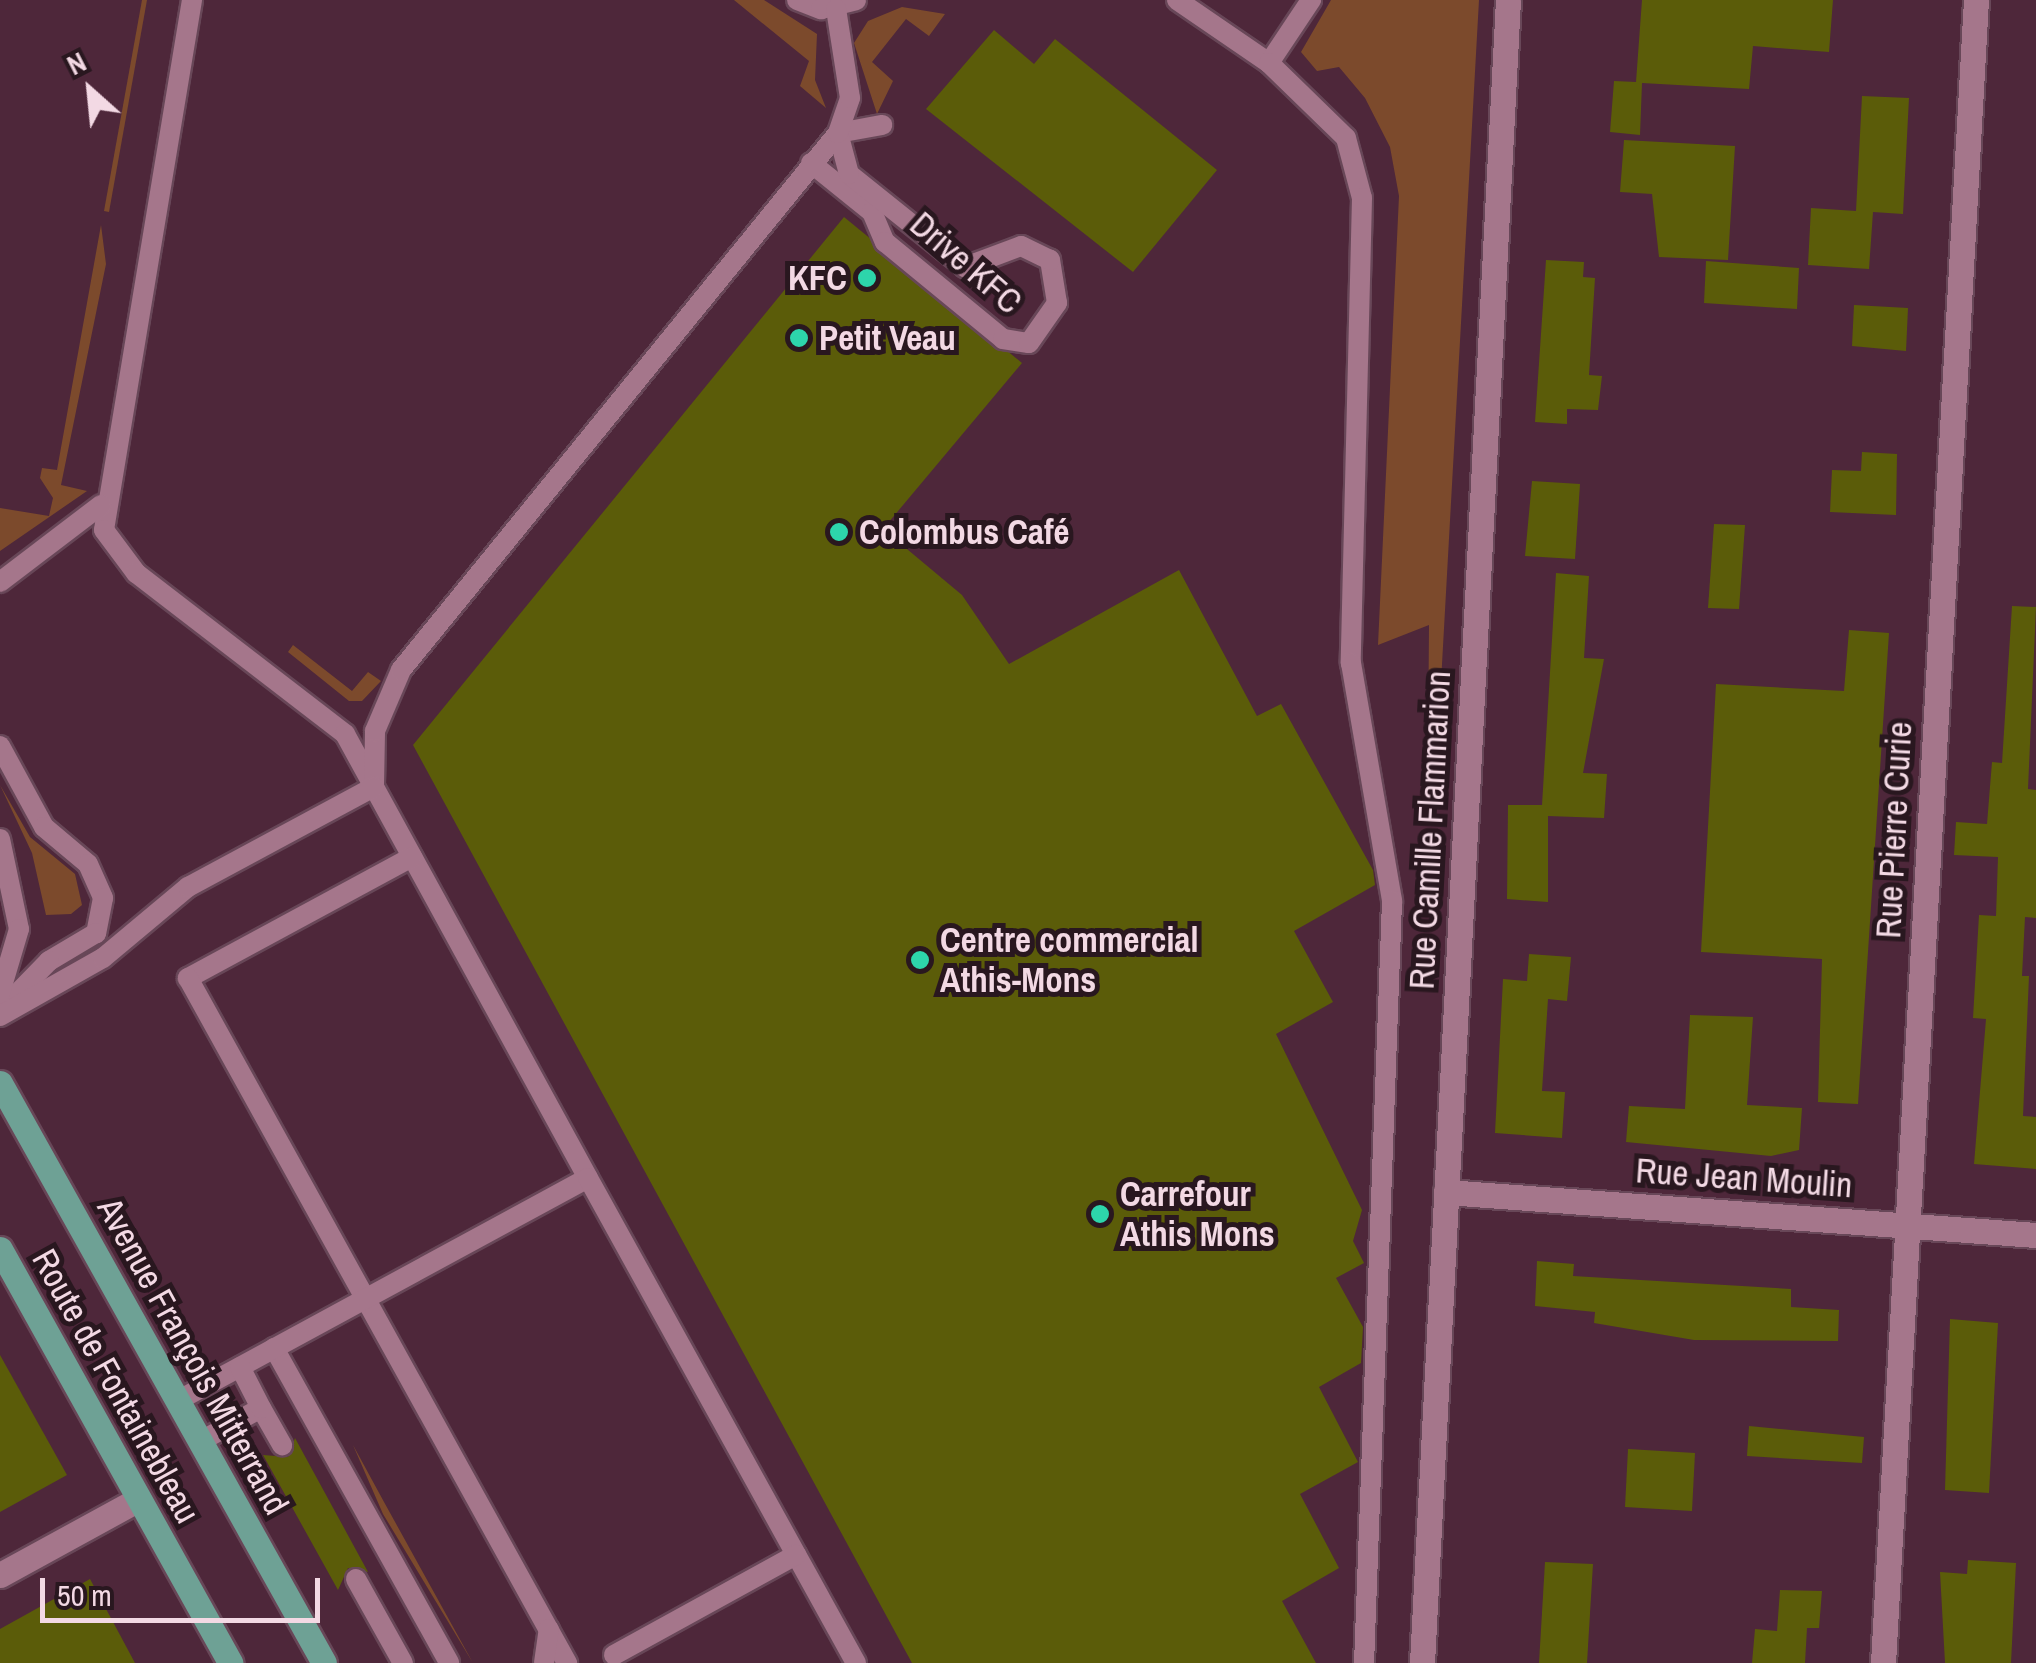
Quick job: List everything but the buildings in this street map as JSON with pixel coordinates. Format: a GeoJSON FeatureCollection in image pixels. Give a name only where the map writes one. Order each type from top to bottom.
{"type":"FeatureCollection","features":[{"type":"Feature","properties":{"kind":"main road","name":"Avenue François Mitterrand"},"geometry":{"type":"LineString","coordinates":[[4,1099],[324,1663]]}},
{"type":"Feature","properties":{"kind":"main road","name":"Route de Fontainebleau"},"geometry":{"type":"LineString","coordinates":[[0,1249],[230,1663]]}},
{"type":"Feature","properties":{"kind":"street","name":"Rue Camille Flammarion"},"geometry":{"type":"LineString","coordinates":[[1422,1663],[1508,0]]}},
{"type":"Feature","properties":{"kind":"street","name":"Rue Pierre Curie"},"geometry":{"type":"LineString","coordinates":[[1882,1663],[1976,0]]}},
{"type":"Feature","properties":{"kind":"street","name":"Rue Jean Moulin"},"geometry":{"type":"LineString","coordinates":[[1446,1192],[2036,1235]]}},
{"type":"Feature","properties":{"kind":"street"},"geometry":{"type":"LineString","coordinates":[[0,1575],[139,1499]]}},
{"type":"Feature","properties":{"kind":"lane"},"geometry":{"type":"LineString","coordinates":[[192,0],[102,505],[107,539],[136,573],[345,734],[856,1663]]}},
{"type":"Feature","properties":{"kind":"lane"},"geometry":{"type":"LineString","coordinates":[[374,787],[375,731],[401,670],[838,133],[850,98],[846,4],[797,0]]}},
{"type":"Feature","properties":{"kind":"lane"},"geometry":{"type":"LineString","coordinates":[[1177,0],[1269,63],[1346,138],[1362,198],[1350,662],[1392,900],[1364,1663]]}},
{"type":"Feature","properties":{"kind":"lane"},"geometry":{"type":"LineString","coordinates":[[1269,63],[1312,0]]}},
{"type":"Feature","properties":{"kind":"lane"},"geometry":{"type":"LineString","coordinates":[[838,133],[882,125]]}},
{"type":"Feature","properties":{"kind":"lane","name":"Drive KFC"},"geometry":{"type":"LineString","coordinates":[[811,163],[872,212],[885,242],[1003,339],[1029,344],[1057,303],[1050,260],[1021,246],[965,267],[848,174],[838,133]]}},
{"type":"Feature","properties":{"kind":"lane"},"geometry":{"type":"LineString","coordinates":[[0,582],[102,505]]}},
{"type":"Feature","properties":{"kind":"lane"},"geometry":{"type":"LineString","coordinates":[[0,746],[44,826],[88,864],[103,913],[96,933],[49,961],[0,1014]]}},
{"type":"Feature","properties":{"kind":"lane"},"geometry":{"type":"LineString","coordinates":[[0,1014],[103,958],[188,887],[374,787]]}},
{"type":"Feature","properties":{"kind":"lane"},"geometry":{"type":"LineString","coordinates":[[0,839],[19,929],[0,993]]}},
{"type":"Feature","properties":{"kind":"lane"},"geometry":{"type":"LineString","coordinates":[[412,856],[188,978],[567,1663]]}},
{"type":"Feature","properties":{"kind":"lane"},"geometry":{"type":"LineString","coordinates":[[178,1400],[588,1178]]}},
{"type":"Feature","properties":{"kind":"lane"},"geometry":{"type":"LineString","coordinates":[[274,1348],[450,1663]]}},
{"type":"Feature","properties":{"kind":"lane"},"geometry":{"type":"LineString","coordinates":[[240,1367],[282,1445]]}},
{"type":"Feature","properties":{"kind":"lane"},"geometry":{"type":"LineString","coordinates":[[200,1441],[261,1408]]}},
{"type":"Feature","properties":{"kind":"lane"},"geometry":{"type":"LineString","coordinates":[[610,1660],[796,1555]]}},
{"type":"Feature","properties":{"kind":"lane"},"geometry":{"type":"LineString","coordinates":[[356,1580],[402,1663]]}},
{"type":"Feature","properties":{"kind":"lane"},"geometry":{"type":"LineString","coordinates":[[544,1663],[550,1629]]}},
{"type":"Feature","properties":{"kind":"shaded area"},"geometry":{"type":"Polygon","coordinates":[[[142,0],[147,0],[109,212],[104,211],[142,0]]]}},
{"type":"Feature","properties":{"kind":"shaded area"},"geometry":{"type":"Polygon","coordinates":[[[734,0],[764,0],[817,34],[815,80],[826,108],[800,86],[809,61],[734,0]]]}},
{"type":"Feature","properties":{"kind":"shaded area"},"geometry":{"type":"Polygon","coordinates":[[[1331,0],[1479,0],[1437,754],[1428,755],[1429,625],[1378,645],[1399,196],[1390,147],[1365,98],[1339,67],[1317,71],[1301,52],[1331,0]]]}},
{"type":"Feature","properties":{"kind":"shaded area"},"geometry":{"type":"Polygon","coordinates":[[[902,7],[945,14],[929,36],[906,19],[872,62],[893,81],[877,114],[854,43],[868,21],[902,7]]]}},
{"type":"Feature","properties":{"kind":"shaded area"},"geometry":{"type":"Polygon","coordinates":[[[101,225],[106,264],[61,485],[87,491],[0,551],[0,508],[49,516],[53,498],[40,478],[42,468],[57,470],[101,225]]]}},
{"type":"Feature","properties":{"kind":"shaded area"},"geometry":{"type":"Polygon","coordinates":[[[293,645],[352,691],[368,672],[381,681],[362,701],[349,701],[288,652],[293,645]]]}},
{"type":"Feature","properties":{"kind":"shaded area"},"geometry":{"type":"Polygon","coordinates":[[[0,785],[30,837],[75,874],[82,905],[71,914],[46,915],[32,853],[0,785]]]}},
{"type":"Feature","properties":{"kind":"shaded area"},"geometry":{"type":"Polygon","coordinates":[[[353,1445],[384,1502],[473,1663],[383,1514],[353,1445]]]}},
{"type":"Feature","properties":{"kind":"place","name":"KFC"},"geometry":{"type":"Point","coordinates":[867,278]}},
{"type":"Feature","properties":{"kind":"place","name":"Petit Veau"},"geometry":{"type":"Point","coordinates":[799,338]}},
{"type":"Feature","properties":{"kind":"place","name":"Colombus Café"},"geometry":{"type":"Point","coordinates":[839,532]}},
{"type":"Feature","properties":{"kind":"place","name":"Centre commercial Athis-Mons"},"geometry":{"type":"Point","coordinates":[920,960]}},
{"type":"Feature","properties":{"kind":"place","name":"Carrefour Athis Mons"},"geometry":{"type":"Point","coordinates":[1100,1214]}}]}
